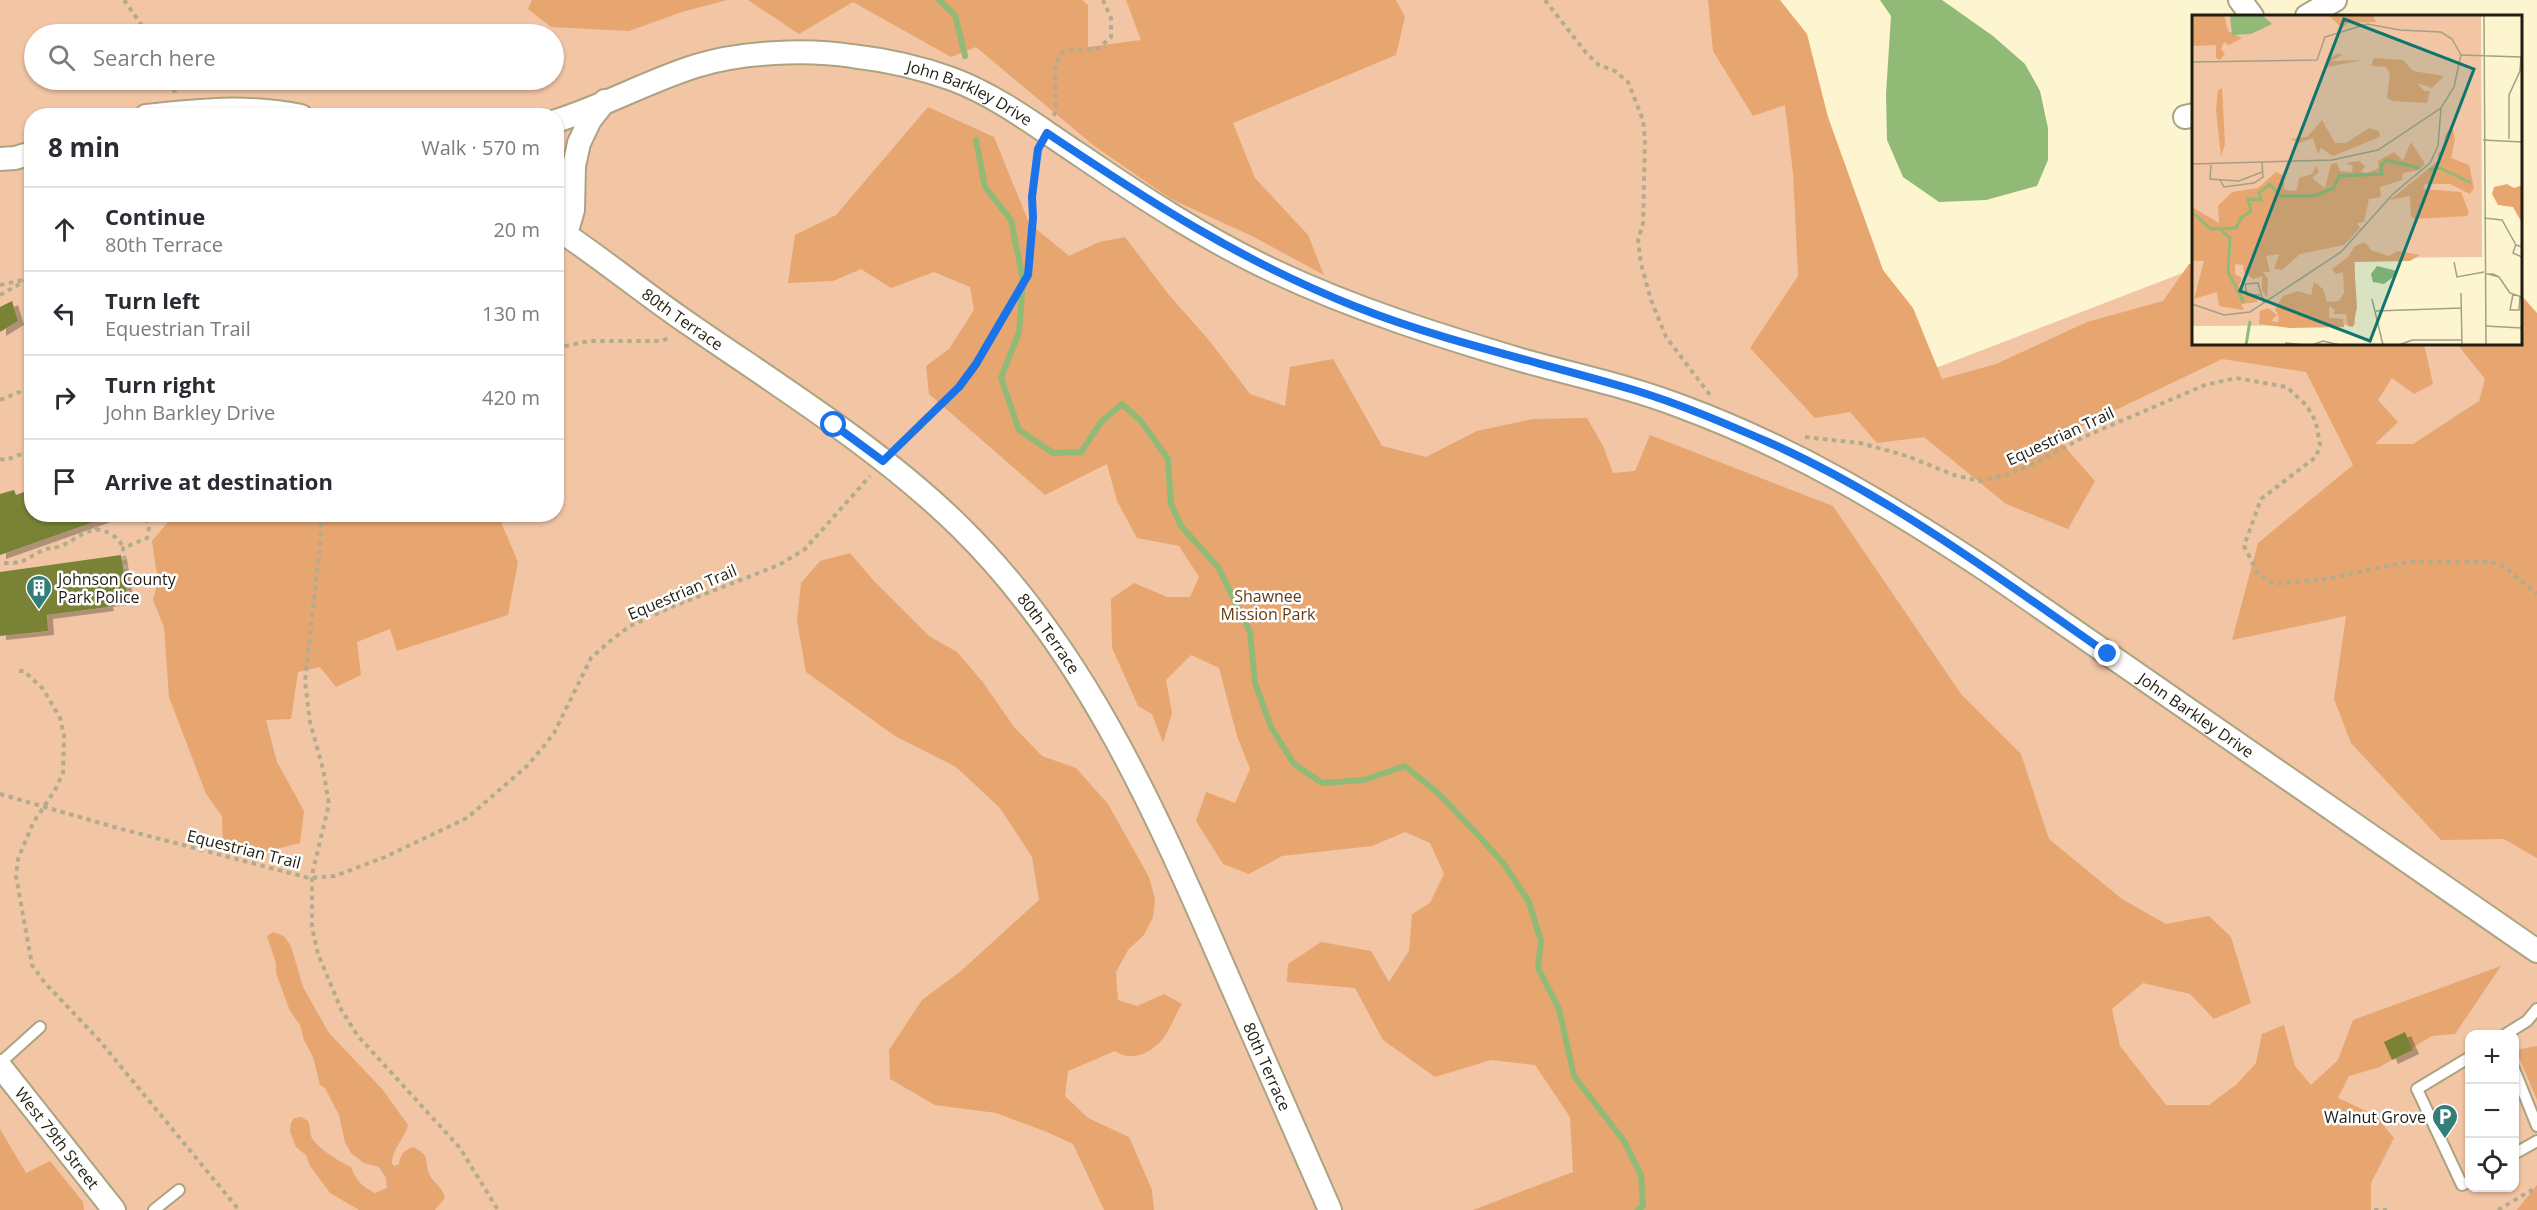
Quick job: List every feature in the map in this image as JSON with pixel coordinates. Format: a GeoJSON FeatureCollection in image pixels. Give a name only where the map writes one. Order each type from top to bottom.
{"type":"FeatureCollection","features":[{"type":"Feature","properties":{"kind":"street"},"geometry":{"type":"LineString","coordinates":[[2240,0],[2251,15]]}},
{"type":"Feature","properties":{"kind":"street"},"geometry":{"type":"LineString","coordinates":[[2309,15],[2335,0]]}},
{"type":"Feature","properties":{"kind":"street","name":"John Barkley Drive"},"geometry":{"type":"LineString","coordinates":[[564,118],[699,65],[742,57],[783,53],[847,55],[906,65],[954,80],[987,95],[1144,198],[1209,237],[1273,271],[1344,302],[1434,334],[1634,390],[1680,406],[1771,444],[1848,482],[1991,573],[2537,951]]}},
{"type":"Feature","properties":{"kind":"street"},"geometry":{"type":"LineString","coordinates":[[564,226],[573,210],[574,166],[579,143],[590,120],[606,101]]}},
{"type":"Feature","properties":{"kind":"street"},"geometry":{"type":"LineString","coordinates":[[209,108],[248,108]]}},
{"type":"Feature","properties":{"kind":"street"},"geometry":{"type":"LineString","coordinates":[[0,159],[24,155]]}},
{"type":"Feature","properties":{"kind":"street","name":"80th Terrace"},"geometry":{"type":"LineString","coordinates":[[564,233],[686,322],[803,402],[915,485],[962,529],[1018,592],[1058,645],[1104,717],[1127,759],[1181,871],[1330,1210]]}},
{"type":"Feature","properties":{"kind":"street","name":"West 79th Street"},"geometry":{"type":"LineString","coordinates":[[0,1064],[114,1210]]}},
{"type":"Feature","properties":{"kind":"lane"},"geometry":{"type":"LineString","coordinates":[[2514,1030],[2527,1021],[2537,1009]]}},
{"type":"Feature","properties":{"kind":"lane"},"geometry":{"type":"LineString","coordinates":[[0,1064],[40,1027]]}},
{"type":"Feature","properties":{"kind":"lane"},"geometry":{"type":"LineString","coordinates":[[2465,1059],[2417,1089],[2462,1185],[2465,1183]]}},
{"type":"Feature","properties":{"kind":"lane"},"geometry":{"type":"LineString","coordinates":[[2519,1081],[2537,1126]]}},
{"type":"Feature","properties":{"kind":"lane"},"geometry":{"type":"LineString","coordinates":[[2519,1151],[2537,1141]]}},
{"type":"Feature","properties":{"kind":"lane"},"geometry":{"type":"LineString","coordinates":[[154,1210],[179,1190]]}},
{"type":"Feature","properties":{"kind":"path"},"geometry":{"type":"LineString","coordinates":[[124,0],[141,24]]}},
{"type":"Feature","properties":{"kind":"path","name":"Equestrian Trail"},"geometry":{"type":"LineString","coordinates":[[0,794],[145,836],[312,877],[335,876],[385,857],[467,818],[527,766],[543,747],[559,723],[591,658],[610,641],[643,620],[779,566],[796,556],[805,549],[883,461],[959,387],[976,364],[1028,275],[1033,218],[1032,197],[1038,149],[1057,106],[1055,62],[1059,54],[1068,50],[1099,48],[1110,37],[1111,18],[1103,0]]}},
{"type":"Feature","properties":{"kind":"path"},"geometry":{"type":"LineString","coordinates":[[1545,0],[1587,54],[1599,65],[1615,71],[1628,82],[1643,120],[1645,139],[1643,224],[1638,240],[1641,264],[1651,300],[1666,337],[1712,398]]}},
{"type":"Feature","properties":{"kind":"path"},"geometry":{"type":"LineString","coordinates":[[0,285],[24,279]]}},
{"type":"Feature","properties":{"kind":"path"},"geometry":{"type":"LineString","coordinates":[[0,295],[24,281]]}},
{"type":"Feature","properties":{"kind":"path"},"geometry":{"type":"LineString","coordinates":[[564,346],[589,341],[661,341],[678,332],[686,322]]}},
{"type":"Feature","properties":{"kind":"path","name":"Equestrian Trail"},"geometry":{"type":"LineString","coordinates":[[1796,436],[1860,443],[1979,481],[2006,475],[2031,465],[2086,436],[2205,385],[2236,378],[2287,387],[2307,406],[2316,422],[2320,446],[2316,457],[2261,499],[2251,521],[2244,546],[2252,566],[2264,578],[2274,584],[2298,583],[2408,562],[2491,562],[2505,567],[2537,594]]}},
{"type":"Feature","properties":{"kind":"path"},"geometry":{"type":"LineString","coordinates":[[0,400],[24,390]]}},
{"type":"Feature","properties":{"kind":"path"},"geometry":{"type":"LineString","coordinates":[[0,459],[6,460],[24,453]]}},
{"type":"Feature","properties":{"kind":"path"},"geometry":{"type":"LineString","coordinates":[[96,522],[96,530]]}},
{"type":"Feature","properties":{"kind":"path"},"geometry":{"type":"LineString","coordinates":[[123,548],[147,538],[149,528],[147,522]]}},
{"type":"Feature","properties":{"kind":"path"},"geometry":{"type":"LineString","coordinates":[[320,522],[321,537],[306,692],[310,722],[323,769],[329,804],[312,877],[312,927],[318,954],[341,1009],[357,1035],[460,1148],[498,1210]]}},
{"type":"Feature","properties":{"kind":"path"},"geometry":{"type":"LineString","coordinates":[[4,563],[24,562],[42,551],[58,547],[87,531],[96,530],[114,536],[121,542],[127,578]]}},
{"type":"Feature","properties":{"kind":"path"},"geometry":{"type":"LineString","coordinates":[[19,671],[24,671],[31,676],[43,689],[60,718],[64,735],[63,773],[33,823],[18,859],[16,876],[32,965],[99,1040],[239,1210]]}},
{"type":"Feature","properties":{"kind":"path"},"geometry":{"type":"LineString","coordinates":[[2498,1210],[2537,1187]]}},
{"type":"Feature","properties":{"kind":"path"},"geometry":{"type":"LineString","coordinates":[[2374,1210],[2387,1210]]}},
{"type":"Feature","properties":{"kind":"green space","name":"Shawnee Mission Park"},"geometry":{"type":"Polygon","coordinates":[[[0,0],[1759,0],[1907,379],[2192,269],[2192,345],[2519,345],[2537,388],[2537,1210],[0,1210],[0,0]]]}},
{"type":"Feature","properties":{"kind":"green space"},"geometry":{"type":"Polygon","coordinates":[[[532,0],[727,0],[682,12],[629,31],[564,28],[564,24],[547,24],[528,9],[532,0]]]}},
{"type":"Feature","properties":{"kind":"green space"},"geometry":{"type":"Polygon","coordinates":[[[748,0],[1082,0],[1088,5],[1088,47],[1141,40],[1126,0],[1396,0],[1405,17],[1396,55],[1233,123],[1255,178],[1308,235],[1324,275],[1252,236],[1171,199],[1093,145],[976,47],[951,57],[853,2],[799,34],[748,0]]]}},
{"type":"Feature","properties":{"kind":"green space"},"geometry":{"type":"Polygon","coordinates":[[[1708,0],[1780,0],[1807,34],[1828,117],[1883,270],[1913,308],[1942,379],[1996,364],[2087,322],[2163,301],[2189,264],[2192,264],[2192,345],[2424,345],[2433,384],[2414,394],[2392,378],[2378,400],[2398,422],[2375,444],[2413,444],[2479,401],[2485,379],[2458,345],[2522,345],[2522,296],[2537,313],[2537,858],[2504,839],[2441,840],[2351,743],[2334,699],[2346,616],[2232,640],[2258,543],[2353,465],[2306,372],[2222,359],[2057,438],[2095,481],[2068,529],[2006,504],[1924,437],[1877,443],[1850,412],[1815,418],[1750,348],[1798,276],[1793,173],[1785,105],[1753,116],[1713,51],[1708,0]]]}},
{"type":"Feature","properties":{"kind":"green space"},"geometry":{"type":"Polygon","coordinates":[[[928,107],[994,137],[1029,223],[1069,256],[1099,242],[1125,237],[1250,394],[1285,406],[1290,367],[1333,359],[1382,446],[1426,457],[1477,431],[1533,419],[1587,418],[1603,446],[1613,473],[1635,471],[1650,435],[1833,506],[1961,694],[2021,754],[2049,839],[2122,899],[2166,924],[2209,916],[2231,937],[2251,1003],[2214,1019],[2190,994],[2143,983],[2112,1009],[2120,1046],[2166,1105],[2209,1105],[2237,1084],[2256,1063],[2262,1034],[2284,1025],[2295,1066],[2311,1085],[2338,1060],[2353,1020],[2501,966],[2455,1034],[2432,1036],[2380,1067],[2349,1076],[2338,1098],[2375,1115],[2394,1138],[2371,1183],[2371,1210],[1473,1210],[1573,1172],[1570,1117],[1535,1065],[1491,1060],[1435,1077],[1383,1040],[1355,988],[1287,982],[1288,964],[1321,942],[1371,951],[1389,982],[1409,951],[1412,914],[1430,903],[1444,874],[1430,843],[1405,832],[1372,846],[1282,856],[1249,874],[1223,864],[1196,821],[1206,792],[1235,803],[1250,769],[1237,736],[1219,668],[1191,655],[1166,680],[1172,713],[1163,743],[1152,714],[1138,706],[1112,648],[1111,599],[1134,583],[1167,597],[1190,597],[1199,577],[1179,546],[1137,538],[1117,501],[1107,464],[1045,495],[929,394],[926,366],[949,349],[974,310],[970,287],[934,272],[891,288],[861,269],[833,281],[788,283],[795,235],[836,215],[928,107]]]}},
{"type":"Feature","properties":{"kind":"green space"},"geometry":{"type":"Polygon","coordinates":[[[168,522],[501,522],[518,562],[508,615],[397,651],[390,629],[357,642],[361,675],[336,687],[320,667],[298,672],[291,719],[266,720],[277,762],[304,811],[300,843],[252,855],[223,845],[222,816],[206,794],[169,697],[164,627],[153,600],[158,582],[152,541],[168,522]]]}},
{"type":"Feature","properties":{"kind":"green space"},"geometry":{"type":"Polygon","coordinates":[[[850,553],[873,580],[929,636],[957,652],[982,681],[1014,727],[1042,756],[1076,768],[1108,804],[1149,877],[1155,899],[1153,917],[1144,935],[1128,950],[1116,972],[1118,1000],[1137,1006],[1164,994],[1182,1004],[1164,1037],[1151,1050],[1133,1056],[1115,1051],[1068,1071],[1065,1096],[1088,1118],[1129,1137],[1152,1190],[1154,1210],[1104,1210],[1073,1144],[996,1113],[935,1105],[890,1079],[889,1050],[922,1000],[961,971],[1039,900],[1032,857],[1000,808],[956,767],[895,736],[806,672],[797,621],[801,583],[820,561],[850,553]]]}},
{"type":"Feature","properties":{"kind":"green space"},"geometry":{"type":"Polygon","coordinates":[[[273,932],[284,936],[291,946],[303,987],[329,1033],[383,1090],[408,1125],[394,1154],[392,1164],[395,1166],[399,1164],[403,1153],[413,1147],[425,1156],[429,1174],[445,1198],[435,1210],[359,1210],[330,1193],[310,1166],[306,1155],[296,1147],[290,1132],[291,1123],[294,1118],[301,1117],[308,1121],[313,1140],[322,1149],[351,1167],[357,1180],[363,1185],[375,1193],[387,1188],[386,1178],[379,1167],[364,1163],[351,1153],[345,1142],[339,1115],[325,1088],[320,1085],[313,1057],[304,1040],[300,1025],[290,1011],[276,973],[276,963],[267,936],[273,932]]]}},
{"type":"Feature","properties":{"kind":"green space"},"geometry":{"type":"Polygon","coordinates":[[[2537,1046],[2537,1100],[2519,1057],[2519,1049],[2537,1046]]]}},
{"type":"Feature","properties":{"kind":"green space"},"geometry":{"type":"Polygon","coordinates":[[[0,1129],[26,1173],[50,1161],[83,1202],[84,1210],[0,1210],[0,1129]]]}},
{"type":"Feature","properties":{"kind":"green space"},"geometry":{"type":"Polygon","coordinates":[[[2537,1185],[2537,1210],[2517,1210],[2537,1185]]]}},
{"type":"Feature","properties":{"kind":"shaded area"},"geometry":{"type":"Polygon","coordinates":[[[1880,0],[1942,0],[1993,36],[2025,64],[2040,91],[2048,128],[2048,160],[2037,186],[1986,200],[1939,202],[1903,177],[1887,140],[1886,94],[1891,16],[1880,0]]]}},
{"type":"Feature","properties":{"kind":"building"},"geometry":{"type":"Polygon","coordinates":[[[12,301],[18,321],[0,332],[0,307],[12,301]]]}},
{"type":"Feature","properties":{"kind":"building"},"geometry":{"type":"Polygon","coordinates":[[[14,490],[16,495],[24,492],[24,522],[94,522],[0,555],[0,494],[14,490]]]}},
{"type":"Feature","properties":{"kind":"building","name":"Johnson County Park Police"},"geometry":{"type":"Polygon","coordinates":[[[121,555],[128,600],[107,603],[108,607],[47,615],[48,631],[0,636],[0,572],[121,555]]]}},
{"type":"Feature","properties":{"kind":"building"},"geometry":{"type":"Polygon","coordinates":[[[2405,1032],[2413,1050],[2392,1060],[2384,1042],[2405,1032]]]}},
{"type":"Feature","properties":{"kind":"waterway"},"geometry":{"type":"LineString","coordinates":[[939,0],[955,15],[965,56]]}},
{"type":"Feature","properties":{"kind":"waterway"},"geometry":{"type":"LineString","coordinates":[[976,140],[985,187],[1011,220],[1023,280],[1019,332],[1001,378],[1019,430],[1053,453],[1081,452],[1101,422],[1122,404],[1141,421],[1168,459],[1171,504],[1181,526],[1218,567],[1250,632],[1255,683],[1271,727],[1294,764],[1322,783],[1364,780],[1405,766],[1438,793],[1504,864],[1529,902],[1541,941],[1538,968],[1559,1009],[1574,1076],[1624,1141],[1641,1175],[1643,1206],[1638,1210]]}},
{"type":"Feature","properties":{"kind":"place","name":"Johnson County Park Police"},"geometry":{"type":"Point","coordinates":[39,611]}},
{"type":"Feature","properties":{"kind":"place","name":"Walnut Grove"},"geometry":{"type":"Point","coordinates":[2445,1140]}},
{"type":"Feature","properties":{"kind":"route"},"geometry":{"type":"LineString","coordinates":[[834,425],[883,461],[959,387],[976,364],[1028,275],[1033,218],[1032,197],[1038,149],[1047,133],[1144,198],[1209,237],[1273,271],[1354,306],[1434,334],[1634,390],[1680,406],[1771,444],[1848,482],[1900,513],[2108,654]]}}]}
